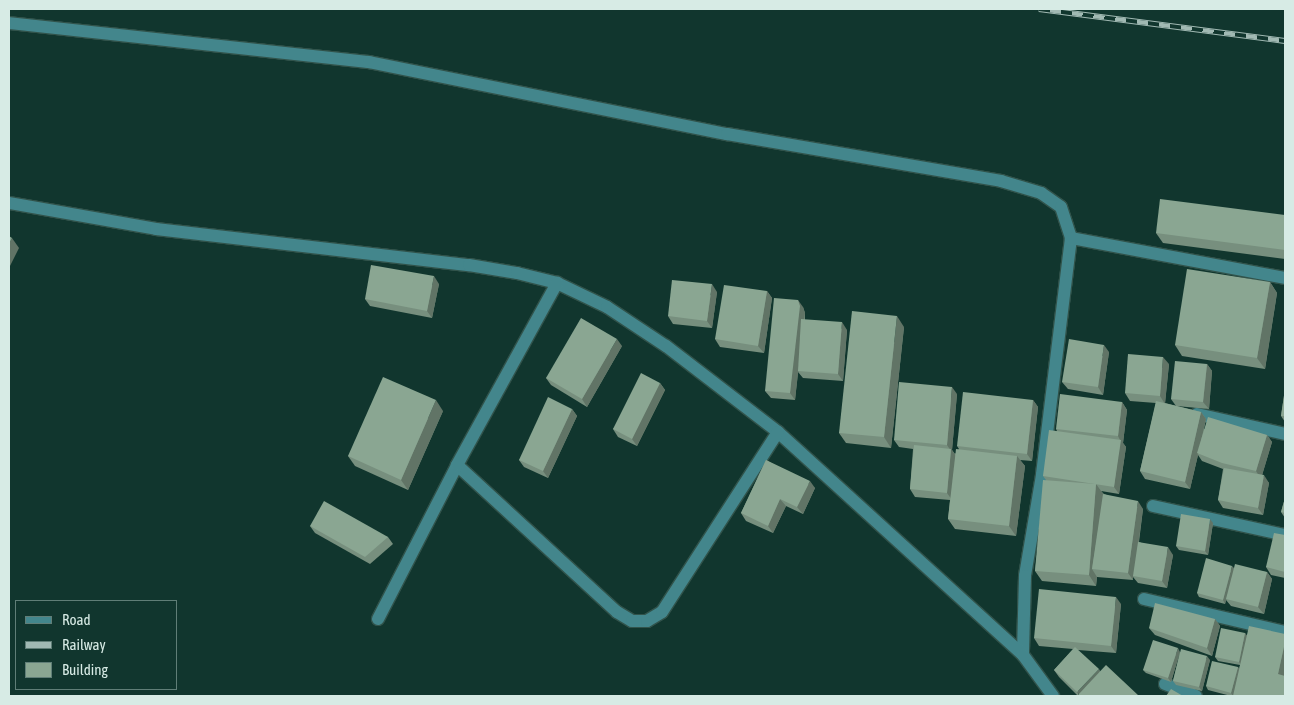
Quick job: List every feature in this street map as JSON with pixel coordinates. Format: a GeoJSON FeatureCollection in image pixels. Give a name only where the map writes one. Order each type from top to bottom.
{"type":"FeatureCollection","features":[{"type":"Feature","properties":{"kind":"street"},"geometry":{"type":"LineString","coordinates":[[9,22],[369,62],[727,134],[1001,181],[1041,193],[1061,207],[1071,238],[1042,475],[1025,576],[1023,655]]}},
{"type":"Feature","properties":{"kind":"street"},"geometry":{"type":"LineString","coordinates":[[9,203],[156,229],[469,264],[557,283],[607,307],[666,346],[778,432],[1023,655],[1053,696]]}},
{"type":"Feature","properties":{"kind":"street"},"geometry":{"type":"LineString","coordinates":[[1071,238],[1285,278]]}},
{"type":"Feature","properties":{"kind":"street"},"geometry":{"type":"LineString","coordinates":[[378,619],[457,464],[557,283]]}},
{"type":"Feature","properties":{"kind":"street"},"geometry":{"type":"LineString","coordinates":[[1197,414],[1285,434]]}},
{"type":"Feature","properties":{"kind":"street"},"geometry":{"type":"LineString","coordinates":[[457,464],[617,612],[632,621],[647,621],[662,612],[778,432]]}},
{"type":"Feature","properties":{"kind":"street"},"geometry":{"type":"LineString","coordinates":[[1153,506],[1285,535]]}},
{"type":"Feature","properties":{"kind":"street"},"geometry":{"type":"LineString","coordinates":[[1144,599],[1285,632]]}},
{"type":"Feature","properties":{"kind":"street"},"geometry":{"type":"LineString","coordinates":[[1165,684],[1196,696]]}},
{"type":"Feature","properties":{"kind":"building"},"geometry":{"type":"Polygon","coordinates":[[[1160,199],[1285,215],[1285,250],[1156,233],[1160,199]]]}},
{"type":"Feature","properties":{"kind":"building"},"geometry":{"type":"Polygon","coordinates":[[[371,265],[434,276],[427,311],[365,299],[371,265]]]}},
{"type":"Feature","properties":{"kind":"building"},"geometry":{"type":"Polygon","coordinates":[[[1187,269],[1270,282],[1257,358],[1175,345],[1187,269]]]}},
{"type":"Feature","properties":{"kind":"building"},"geometry":{"type":"Polygon","coordinates":[[[672,280],[712,284],[707,321],[668,316],[672,280]]]}},
{"type":"Feature","properties":{"kind":"building"},"geometry":{"type":"Polygon","coordinates":[[[724,285],[767,291],[758,346],[715,339],[724,285]]]}},
{"type":"Feature","properties":{"kind":"building"},"geometry":{"type":"Polygon","coordinates":[[[774,298],[798,300],[800,306],[790,393],[765,391],[774,298]]]}},
{"type":"Feature","properties":{"kind":"building"},"geometry":{"type":"Polygon","coordinates":[[[852,311],[897,316],[884,437],[839,433],[852,311]]]}},
{"type":"Feature","properties":{"kind":"building"},"geometry":{"type":"Polygon","coordinates":[[[581,318],[617,339],[582,399],[546,378],[581,318]]]}},
{"type":"Feature","properties":{"kind":"building"},"geometry":{"type":"Polygon","coordinates":[[[801,319],[842,322],[838,374],[798,371],[801,319]]]}},
{"type":"Feature","properties":{"kind":"building"},"geometry":{"type":"Polygon","coordinates":[[[1069,339],[1104,345],[1098,387],[1062,382],[1069,339]]]}},
{"type":"Feature","properties":{"kind":"building"},"geometry":{"type":"Polygon","coordinates":[[[1128,354],[1163,357],[1160,396],[1125,393],[1128,354]]]}},
{"type":"Feature","properties":{"kind":"building"},"geometry":{"type":"Polygon","coordinates":[[[1175,361],[1207,364],[1203,402],[1171,399],[1175,361]]]}},
{"type":"Feature","properties":{"kind":"building"},"geometry":{"type":"Polygon","coordinates":[[[641,373],[660,383],[632,439],[613,429],[641,373]]]}},
{"type":"Feature","properties":{"kind":"building"},"geometry":{"type":"Polygon","coordinates":[[[383,377],[436,400],[401,480],[348,456],[383,377]]]}},
{"type":"Feature","properties":{"kind":"building"},"geometry":{"type":"Polygon","coordinates":[[[899,382],[952,387],[947,445],[894,440],[899,382]]]}},
{"type":"Feature","properties":{"kind":"building"},"geometry":{"type":"Polygon","coordinates":[[[1285,389],[1285,416],[1281,416],[1285,389]]]}},
{"type":"Feature","properties":{"kind":"building"},"geometry":{"type":"Polygon","coordinates":[[[963,392],[1033,400],[1027,454],[957,446],[963,392]]]}},
{"type":"Feature","properties":{"kind":"building"},"geometry":{"type":"Polygon","coordinates":[[[1060,394],[1122,402],[1118,436],[1056,429],[1060,394]]]}},
{"type":"Feature","properties":{"kind":"building"},"geometry":{"type":"Polygon","coordinates":[[[548,397],[572,409],[543,471],[519,460],[548,397]]]}},
{"type":"Feature","properties":{"kind":"building"},"geometry":{"type":"Polygon","coordinates":[[[1156,401],[1201,412],[1185,482],[1140,471],[1156,401]]]}},
{"type":"Feature","properties":{"kind":"building"},"geometry":{"type":"Polygon","coordinates":[[[1208,417],[1267,435],[1256,471],[1222,463],[1197,453],[1208,417]]]}},
{"type":"Feature","properties":{"kind":"building"},"geometry":{"type":"Polygon","coordinates":[[[1049,430],[1121,440],[1114,487],[1043,476],[1049,430]]]}},
{"type":"Feature","properties":{"kind":"building"},"geometry":{"type":"Polygon","coordinates":[[[914,445],[951,449],[947,493],[910,489],[914,445]]]}},
{"type":"Feature","properties":{"kind":"building"},"geometry":{"type":"Polygon","coordinates":[[[956,449],[1017,456],[1009,526],[948,519],[956,449]]]}},
{"type":"Feature","properties":{"kind":"building"},"geometry":{"type":"Polygon","coordinates":[[[766,460],[810,481],[797,507],[780,499],[768,526],[741,513],[766,460]]]}},
{"type":"Feature","properties":{"kind":"building"},"geometry":{"type":"Polygon","coordinates":[[[1224,468],[1264,475],[1258,508],[1218,500],[1224,468]]]}},
{"type":"Feature","properties":{"kind":"building"},"geometry":{"type":"Polygon","coordinates":[[[1043,480],[1096,484],[1089,575],[1035,571],[1043,480]]]}},
{"type":"Feature","properties":{"kind":"building"},"geometry":{"type":"Polygon","coordinates":[[[1103,494],[1138,501],[1128,573],[1092,569],[1103,494]]]}},
{"type":"Feature","properties":{"kind":"building"},"geometry":{"type":"Polygon","coordinates":[[[1285,498],[1285,513],[1281,512],[1285,498]]]}},
{"type":"Feature","properties":{"kind":"building"},"geometry":{"type":"Polygon","coordinates":[[[324,501],[388,537],[365,557],[310,526],[324,501]]]}},
{"type":"Feature","properties":{"kind":"building"},"geometry":{"type":"Polygon","coordinates":[[[1181,514],[1210,519],[1205,551],[1176,546],[1181,514]]]}},
{"type":"Feature","properties":{"kind":"building"},"geometry":{"type":"Polygon","coordinates":[[[1274,533],[1285,535],[1285,572],[1266,567],[1274,533]]]}},
{"type":"Feature","properties":{"kind":"building"},"geometry":{"type":"Polygon","coordinates":[[[1138,542],[1168,547],[1162,581],[1133,576],[1138,542]]]}},
{"type":"Feature","properties":{"kind":"building"},"geometry":{"type":"Polygon","coordinates":[[[1206,558],[1232,566],[1223,600],[1197,593],[1206,558]]]}},
{"type":"Feature","properties":{"kind":"building"},"geometry":{"type":"Polygon","coordinates":[[[1235,564],[1267,572],[1258,607],[1226,599],[1235,564]]]}},
{"type":"Feature","properties":{"kind":"building"},"geometry":{"type":"Polygon","coordinates":[[[1039,589],[1116,597],[1111,646],[1034,638],[1039,589]]]}},
{"type":"Feature","properties":{"kind":"building"},"geometry":{"type":"Polygon","coordinates":[[[1155,603],[1215,619],[1207,648],[1149,628],[1155,603]]]}},
{"type":"Feature","properties":{"kind":"building"},"geometry":{"type":"Polygon","coordinates":[[[1249,626],[1285,634],[1278,674],[1285,676],[1285,696],[1233,696],[1249,626]]]}},
{"type":"Feature","properties":{"kind":"building"},"geometry":{"type":"Polygon","coordinates":[[[1221,628],[1245,633],[1239,662],[1215,657],[1221,628]]]}},
{"type":"Feature","properties":{"kind":"building"},"geometry":{"type":"Polygon","coordinates":[[[1153,640],[1178,648],[1168,678],[1143,670],[1153,640]]]}},
{"type":"Feature","properties":{"kind":"building"},"geometry":{"type":"Polygon","coordinates":[[[1075,647],[1099,669],[1077,692],[1054,670],[1075,647]]]}},
{"type":"Feature","properties":{"kind":"building"},"geometry":{"type":"Polygon","coordinates":[[[1181,649],[1207,656],[1199,687],[1173,681],[1181,649]]]}},
{"type":"Feature","properties":{"kind":"building"},"geometry":{"type":"Polygon","coordinates":[[[1212,661],[1238,667],[1231,693],[1206,686],[1212,661]]]}},
{"type":"Feature","properties":{"kind":"building"},"geometry":{"type":"Polygon","coordinates":[[[1106,665],[1139,696],[1079,696],[1106,665]]]}},
{"type":"Feature","properties":{"kind":"building"},"geometry":{"type":"Polygon","coordinates":[[[1171,689],[1183,696],[1166,696],[1171,689]]]}},
{"type":"Feature","properties":{"kind":"railway"},"geometry":{"type":"LineString","coordinates":[[1039,9],[1285,41]]}}]}
